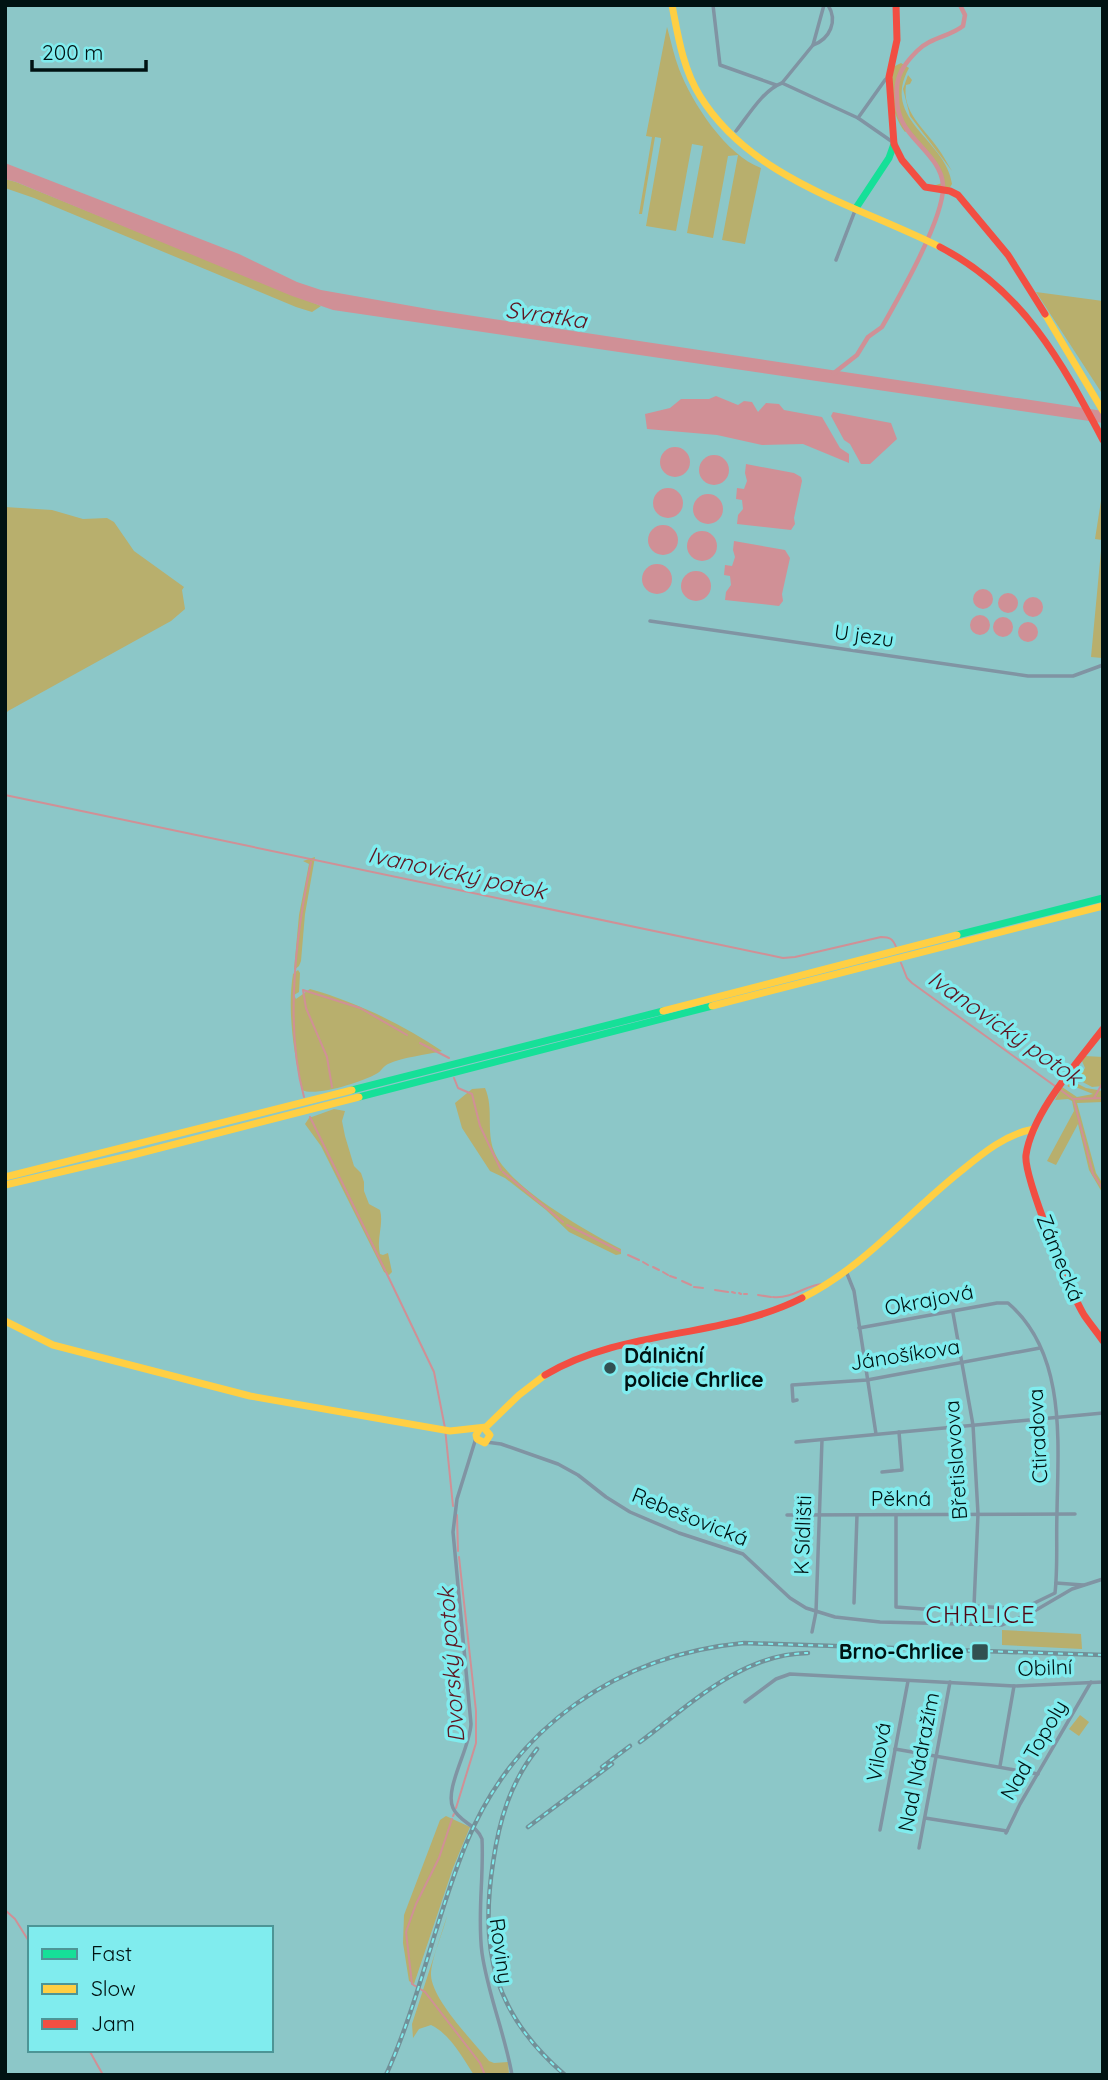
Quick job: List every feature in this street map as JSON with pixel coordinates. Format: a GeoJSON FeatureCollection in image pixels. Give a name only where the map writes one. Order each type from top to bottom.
{"type":"FeatureCollection","features":[{"type":"Feature","properties":{"kind":"main road"},"geometry":{"type":"LineString","coordinates":[[672,5],[678,43],[691,81],[709,112],[725,131],[771,168],[934,244],[980,271],[1023,309],[1045,340],[1101,436]]}},
{"type":"Feature","properties":{"kind":"main road"},"geometry":{"type":"LineString","coordinates":[[896,5],[897,40],[889,78],[894,144],[902,160],[925,187],[947,190],[958,195],[1008,255],[1102,410]]}},
{"type":"Feature","properties":{"kind":"main road"},"geometry":{"type":"LineString","coordinates":[[856,208],[889,158],[894,144]]}},
{"type":"Feature","properties":{"kind":"main road"},"geometry":{"type":"LineString","coordinates":[[5,1177],[448,1067],[1103,898]]}},
{"type":"Feature","properties":{"kind":"main road"},"geometry":{"type":"LineString","coordinates":[[5,1185],[129,1156],[1103,906]]}},
{"type":"Feature","properties":{"kind":"main road"},"geometry":{"type":"LineString","coordinates":[[5,1321],[53,1345],[250,1396],[483,1435],[497,1415],[529,1385],[575,1360],[607,1349],[762,1315],[808,1296],[846,1271],[984,1153],[1026,1129],[1034,1129],[1058,1087],[1103,1029]]}},
{"type":"Feature","properties":{"kind":"main road","name":"Zámecká"},"geometry":{"type":"LineString","coordinates":[[1034,1129],[1025,1151],[1026,1170],[1073,1294],[1103,1341]]}},
{"type":"Feature","properties":{"kind":"street"},"geometry":{"type":"LineString","coordinates":[[713,5],[720,65],[776,85]]}},
{"type":"Feature","properties":{"kind":"street"},"geometry":{"type":"LineString","coordinates":[[736,131],[776,85],[782,83],[813,44],[826,5]]}},
{"type":"Feature","properties":{"kind":"street"},"geometry":{"type":"LineString","coordinates":[[813,44],[819,42],[833,25],[832,13],[826,5]]}},
{"type":"Feature","properties":{"kind":"street"},"geometry":{"type":"LineString","coordinates":[[858,118],[885,79],[889,78]]}},
{"type":"Feature","properties":{"kind":"street"},"geometry":{"type":"LineString","coordinates":[[782,83],[858,118],[894,144]]}},
{"type":"Feature","properties":{"kind":"street"},"geometry":{"type":"LineString","coordinates":[[836,260],[856,208]]}},
{"type":"Feature","properties":{"kind":"street","name":"U jezu"},"geometry":{"type":"LineString","coordinates":[[650,621],[1028,676],[1073,676],[1103,665]]}},
{"type":"Feature","properties":{"kind":"street"},"geometry":{"type":"LineString","coordinates":[[846,1271],[852,1282],[876,1434]]}},
{"type":"Feature","properties":{"kind":"street","name":"Okrajová"},"geometry":{"type":"LineString","coordinates":[[859,1328],[1005,1303]]}},
{"type":"Feature","properties":{"kind":"street","name":"Ctiradova"},"geometry":{"type":"LineString","coordinates":[[1005,1303],[1014,1309],[1032,1332],[1049,1372],[1056,1418],[1056,1583]]}},
{"type":"Feature","properties":{"kind":"street","name":"Břetislavova"},"geometry":{"type":"LineString","coordinates":[[953,1313],[973,1425],[978,1514],[974,1606]]}},
{"type":"Feature","properties":{"kind":"street","name":"Jánošíkova"},"geometry":{"type":"LineString","coordinates":[[797,1400],[793,1401],[792,1385],[867,1380],[1041,1348]]}},
{"type":"Feature","properties":{"kind":"street"},"geometry":{"type":"LineString","coordinates":[[796,1442],[1103,1413]]}},
{"type":"Feature","properties":{"kind":"street"},"geometry":{"type":"LineString","coordinates":[[882,1472],[902,1470],[899,1432]]}},
{"type":"Feature","properties":{"kind":"street","name":"Rebešovická"},"geometry":{"type":"LineString","coordinates":[[483,1435],[565,1467],[613,1502],[655,1524],[743,1554],[790,1598],[816,1612],[857,1620],[994,1626],[1020,1619],[1069,1591],[1103,1579]]}},
{"type":"Feature","properties":{"kind":"street","name":"Roviny"},"geometry":{"type":"LineString","coordinates":[[483,1435],[471,1457],[457,1499],[453,1532],[470,1737],[450,1794],[454,1810],[459,1817],[481,1835],[479,1914],[482,1953],[512,2075]]}},
{"type":"Feature","properties":{"kind":"street","name":"K Sídlišti"},"geometry":{"type":"LineString","coordinates":[[812,1632],[816,1612],[822,1440]]}},
{"type":"Feature","properties":{"kind":"street","name":"Pěkná"},"geometry":{"type":"LineString","coordinates":[[787,1516],[1075,1514]]}},
{"type":"Feature","properties":{"kind":"street"},"geometry":{"type":"LineString","coordinates":[[854,1603],[857,1515]]}},
{"type":"Feature","properties":{"kind":"street"},"geometry":{"type":"LineString","coordinates":[[895,1515],[896,1607],[923,1609],[974,1606],[1022,1609],[1055,1593],[1056,1583],[1083,1585]]}},
{"type":"Feature","properties":{"kind":"street","name":"Obilní"},"geometry":{"type":"LineString","coordinates":[[745,1702],[776,1679],[790,1674],[1014,1686],[1103,1682]]}},
{"type":"Feature","properties":{"kind":"street","name":"Vilová"},"geometry":{"type":"LineString","coordinates":[[880,1830],[908,1681]]}},
{"type":"Feature","properties":{"kind":"street","name":"Nad Nádražím"},"geometry":{"type":"LineString","coordinates":[[919,1848],[950,1682]]}},
{"type":"Feature","properties":{"kind":"street","name":"Nad Topoly"},"geometry":{"type":"LineString","coordinates":[[925,1818],[1007,1832],[1020,1804],[1091,1682]]}},
{"type":"Feature","properties":{"kind":"street"},"geometry":{"type":"LineString","coordinates":[[1000,1767],[1014,1686]]}},
{"type":"Feature","properties":{"kind":"street"},"geometry":{"type":"LineString","coordinates":[[895,1749],[1039,1774]]}},
{"type":"Feature","properties":{"kind":"shaded area"},"geometry":{"type":"Polygon","coordinates":[[[667,27],[679,69],[701,112],[735,152],[761,168],[745,244],[722,240],[738,155],[728,156],[713,238],[687,233],[703,146],[692,144],[676,231],[646,226],[661,140],[655,137],[642,214],[639,214],[652,137],[646,136],[667,27]]]}},
{"type":"Feature","properties":{"kind":"shaded area"},"geometry":{"type":"Polygon","coordinates":[[[901,63],[909,68],[902,86],[903,102],[908,116],[947,168],[952,184],[949,189],[936,189],[933,186],[942,183],[938,169],[908,130],[905,132],[900,125],[891,93],[893,67],[901,63]]]}},
{"type":"Feature","properties":{"kind":"shaded area"},"geometry":{"type":"Polygon","coordinates":[[[908,75],[912,80],[906,85],[910,111],[952,171],[910,116],[903,89],[908,75]]]}},
{"type":"Feature","properties":{"kind":"shaded area"},"geometry":{"type":"Polygon","coordinates":[[[5,163],[239,254],[297,282],[321,290],[434,310],[1103,411],[1103,423],[333,310],[292,296],[5,179],[5,163]]]}},
{"type":"Feature","properties":{"kind":"shaded area"},"geometry":{"type":"Polygon","coordinates":[[[5,179],[321,306],[312,312],[296,307],[5,188],[5,179]]]}},
{"type":"Feature","properties":{"kind":"shaded area"},"geometry":{"type":"Polygon","coordinates":[[[1036,292],[1103,301],[1103,395],[1036,292]]]}},
{"type":"Feature","properties":{"kind":"shaded area"},"geometry":{"type":"Polygon","coordinates":[[[716,396],[738,405],[744,401],[752,402],[758,412],[766,403],[779,404],[784,410],[822,417],[840,448],[849,454],[849,463],[803,444],[762,445],[717,435],[647,429],[645,414],[670,408],[681,399],[709,399],[716,396]]]}},
{"type":"Feature","properties":{"kind":"shaded area"},"geometry":{"type":"Polygon","coordinates":[[[833,412],[891,423],[897,439],[870,464],[861,464],[831,416],[833,412]]]}},
{"type":"Feature","properties":{"kind":"shaded area"},"geometry":{"type":"Polygon","coordinates":[[[675,447],[686,451],[690,462],[686,473],[675,477],[664,473],[660,462],[664,451],[675,447]]]}},
{"type":"Feature","properties":{"kind":"shaded area"},"geometry":{"type":"Polygon","coordinates":[[[714,455],[725,459],[729,470],[725,481],[714,485],[703,481],[699,470],[703,459],[714,455]]]}},
{"type":"Feature","properties":{"kind":"shaded area"},"geometry":{"type":"Polygon","coordinates":[[[746,464],[794,473],[801,477],[795,524],[791,530],[737,524],[738,515],[743,509],[742,500],[736,499],[737,488],[744,489],[747,481],[746,464]]]}},
{"type":"Feature","properties":{"kind":"shaded area"},"geometry":{"type":"Polygon","coordinates":[[[668,488],[679,492],[683,503],[679,514],[668,518],[657,514],[653,503],[657,492],[668,488]]]}},
{"type":"Feature","properties":{"kind":"shaded area"},"geometry":{"type":"Polygon","coordinates":[[[1103,488],[1102,658],[1091,657],[1102,540],[1095,539],[1103,488]]]}},
{"type":"Feature","properties":{"kind":"shaded area"},"geometry":{"type":"Polygon","coordinates":[[[708,494],[719,498],[723,509],[719,520],[708,524],[697,520],[693,509],[697,498],[708,494]]]}},
{"type":"Feature","properties":{"kind":"shaded area"},"geometry":{"type":"Polygon","coordinates":[[[5,507],[52,510],[83,519],[107,518],[114,522],[134,551],[184,587],[182,590],[185,609],[171,621],[5,715],[5,507]]]}},
{"type":"Feature","properties":{"kind":"shaded area"},"geometry":{"type":"Polygon","coordinates":[[[663,525],[674,529],[678,540],[674,551],[663,555],[652,551],[648,540],[652,529],[663,525]]]}},
{"type":"Feature","properties":{"kind":"shaded area"},"geometry":{"type":"Polygon","coordinates":[[[702,531],[713,535],[717,546],[713,557],[702,561],[691,557],[687,546],[691,535],[702,531]]]}},
{"type":"Feature","properties":{"kind":"shaded area"},"geometry":{"type":"Polygon","coordinates":[[[734,541],[785,550],[790,558],[782,594],[783,601],[779,606],[725,600],[731,585],[730,576],[724,575],[725,565],[732,566],[735,557],[734,541]]]}},
{"type":"Feature","properties":{"kind":"shaded area"},"geometry":{"type":"Polygon","coordinates":[[[657,564],[668,568],[672,579],[668,590],[657,594],[646,590],[642,579],[646,568],[657,564]]]}},
{"type":"Feature","properties":{"kind":"shaded area"},"geometry":{"type":"Polygon","coordinates":[[[696,571],[707,575],[711,586],[707,597],[696,601],[685,597],[681,586],[685,575],[696,571]]]}},
{"type":"Feature","properties":{"kind":"shaded area"},"geometry":{"type":"Polygon","coordinates":[[[983,589],[990,592],[993,599],[990,606],[983,609],[976,606],[973,599],[976,592],[983,589]]]}},
{"type":"Feature","properties":{"kind":"shaded area"},"geometry":{"type":"Polygon","coordinates":[[[1008,593],[1015,596],[1018,603],[1015,610],[1008,613],[1001,610],[998,603],[1001,596],[1008,593]]]}},
{"type":"Feature","properties":{"kind":"shaded area"},"geometry":{"type":"Polygon","coordinates":[[[1033,597],[1040,600],[1043,607],[1040,614],[1033,617],[1026,614],[1023,607],[1026,600],[1033,597]]]}},
{"type":"Feature","properties":{"kind":"shaded area"},"geometry":{"type":"Polygon","coordinates":[[[980,615],[987,618],[990,625],[987,632],[980,635],[973,632],[970,625],[973,618],[980,615]]]}},
{"type":"Feature","properties":{"kind":"shaded area"},"geometry":{"type":"Polygon","coordinates":[[[1003,617],[1010,620],[1013,627],[1010,634],[1003,637],[996,634],[993,627],[996,620],[1003,617]]]}},
{"type":"Feature","properties":{"kind":"shaded area"},"geometry":{"type":"Polygon","coordinates":[[[1028,622],[1035,625],[1038,632],[1035,639],[1028,642],[1021,639],[1018,632],[1021,625],[1028,622]]]}},
{"type":"Feature","properties":{"kind":"shaded area"},"geometry":{"type":"Polygon","coordinates":[[[315,857],[305,914],[301,961],[294,970],[299,915],[309,864],[303,861],[315,857]]]}},
{"type":"Feature","properties":{"kind":"shaded area"},"geometry":{"type":"Polygon","coordinates":[[[298,970],[299,992],[294,995],[296,999],[310,989],[344,1000],[395,1023],[442,1051],[394,1062],[378,1073],[339,1088],[317,1092],[302,1090],[291,1017],[293,974],[298,970]]]}},
{"type":"Feature","properties":{"kind":"shaded area"},"geometry":{"type":"Polygon","coordinates":[[[1085,1056],[1103,1057],[1103,1086],[1092,1087],[1077,1079],[1085,1068],[1082,1061],[1085,1056]]]}},
{"type":"Feature","properties":{"kind":"shaded area"},"geometry":{"type":"Polygon","coordinates":[[[1070,1080],[1086,1088],[1103,1091],[1103,1102],[1077,1103],[1096,1173],[1103,1184],[1103,1194],[1089,1170],[1078,1124],[1056,1165],[1047,1161],[1074,1111],[1072,1101],[1055,1100],[1062,1087],[1077,1097],[1093,1094],[1073,1086],[1068,1087],[1067,1082],[1070,1080]]]}},
{"type":"Feature","properties":{"kind":"shaded area"},"geometry":{"type":"Polygon","coordinates":[[[485,1088],[489,1103],[490,1136],[502,1165],[531,1193],[570,1220],[621,1249],[621,1254],[616,1255],[569,1232],[505,1178],[490,1171],[462,1128],[455,1103],[472,1089],[485,1088]]]}},
{"type":"Feature","properties":{"kind":"shaded area"},"geometry":{"type":"Polygon","coordinates":[[[334,1109],[345,1111],[342,1121],[354,1166],[361,1173],[369,1204],[380,1210],[379,1248],[380,1254],[388,1253],[392,1272],[389,1275],[384,1272],[321,1146],[305,1124],[309,1118],[334,1109]]]}},
{"type":"Feature","properties":{"kind":"shaded area"},"geometry":{"type":"Polygon","coordinates":[[[1002,1630],[1081,1634],[1082,1649],[1002,1645],[1002,1630]]]}},
{"type":"Feature","properties":{"kind":"shaded area"},"geometry":{"type":"Polygon","coordinates":[[[1080,1715],[1089,1722],[1079,1736],[1069,1729],[1080,1715]]]}},
{"type":"Feature","properties":{"kind":"shaded area"},"geometry":{"type":"Polygon","coordinates":[[[446,1816],[470,1827],[453,1868],[414,1984],[409,1981],[403,1943],[404,1915],[440,1820],[446,1816]]]}},
{"type":"Feature","properties":{"kind":"shaded area"},"geometry":{"type":"Polygon","coordinates":[[[447,1916],[433,1961],[433,1985],[446,2008],[489,2061],[508,2062],[509,2075],[474,2075],[450,2040],[431,2025],[419,2029],[413,2038],[412,2024],[447,1916]]]}},
{"type":"Feature","properties":{"kind":"waterway"},"geometry":{"type":"LineString","coordinates":[[834,373],[857,355],[868,337],[882,327],[920,257],[937,216],[942,199],[941,175],[903,123],[897,107],[897,83],[904,66],[917,51],[963,26],[965,15],[960,5]]}},
{"type":"Feature","properties":{"kind":"waterway","name":"Ivanovický potok"},"geometry":{"type":"LineString","coordinates":[[5,795],[783,958],[881,937],[891,939],[896,947]]}},
{"type":"Feature","properties":{"kind":"waterway","name":"Dvorský potok"},"geometry":{"type":"LineString","coordinates":[[304,1097],[298,1069],[293,1010],[297,949],[311,862]]}},
{"type":"Feature","properties":{"kind":"waterway","name":"Ivanovický potok"},"geometry":{"type":"LineString","coordinates":[[901,963],[912,983],[1073,1099],[1103,1098]]}},
{"type":"Feature","properties":{"kind":"waterway"},"geometry":{"type":"LineString","coordinates":[[332,1087],[327,1057],[306,1008],[303,990],[360,1008],[407,1035]]}},
{"type":"Feature","properties":{"kind":"waterway"},"geometry":{"type":"LineString","coordinates":[[420,1043],[449,1058]]}},
{"type":"Feature","properties":{"kind":"waterway"},"geometry":{"type":"LineString","coordinates":[[454,1078],[458,1088],[472,1094],[480,1126],[501,1170]]}},
{"type":"Feature","properties":{"kind":"waterway"},"geometry":{"type":"LineString","coordinates":[[1094,1098],[1103,1082]]}},
{"type":"Feature","properties":{"kind":"waterway"},"geometry":{"type":"LineString","coordinates":[[1074,1101],[1093,1174],[1103,1189]]}},
{"type":"Feature","properties":{"kind":"waterway","name":"Dvorský potok"},"geometry":{"type":"LineString","coordinates":[[310,1117],[385,1270]]}},
{"type":"Feature","properties":{"kind":"waterway"},"geometry":{"type":"LineString","coordinates":[[503,1172],[563,1222]]}},
{"type":"Feature","properties":{"kind":"waterway"},"geometry":{"type":"LineString","coordinates":[[567,1225],[620,1251]]}},
{"type":"Feature","properties":{"kind":"waterway"},"geometry":{"type":"LineString","coordinates":[[628,1255],[639,1260]]}},
{"type":"Feature","properties":{"kind":"waterway"},"geometry":{"type":"LineString","coordinates":[[643,1262],[648,1265]]}},
{"type":"Feature","properties":{"kind":"waterway"},"geometry":{"type":"LineString","coordinates":[[653,1267],[659,1270]]}},
{"type":"Feature","properties":{"kind":"waterway","name":"Dvorský potok"},"geometry":{"type":"LineString","coordinates":[[386,1272],[434,1372],[445,1428],[453,1506]]}},
{"type":"Feature","properties":{"kind":"waterway"},"geometry":{"type":"LineString","coordinates":[[663,1272],[668,1275]]}},
{"type":"Feature","properties":{"kind":"waterway"},"geometry":{"type":"LineString","coordinates":[[670,1276],[676,1278]]}},
{"type":"Feature","properties":{"kind":"waterway"},"geometry":{"type":"LineString","coordinates":[[682,1281],[691,1285]]}},
{"type":"Feature","properties":{"kind":"waterway"},"geometry":{"type":"LineString","coordinates":[[773,1297],[787,1296],[823,1284]]}},
{"type":"Feature","properties":{"kind":"waterway"},"geometry":{"type":"LineString","coordinates":[[694,1287],[703,1288]]}},
{"type":"Feature","properties":{"kind":"waterway"},"geometry":{"type":"LineString","coordinates":[[715,1290],[728,1292]]}},
{"type":"Feature","properties":{"kind":"waterway"},"geometry":{"type":"LineString","coordinates":[[758,1295],[771,1297]]}},
{"type":"Feature","properties":{"kind":"waterway","name":"Dvorský potok"},"geometry":{"type":"LineString","coordinates":[[457,1515],[458,1551]]}},
{"type":"Feature","properties":{"kind":"waterway","name":"Dvorský potok"},"geometry":{"type":"LineString","coordinates":[[456,1808],[476,1743],[476,1711],[459,1557]]}},
{"type":"Feature","properties":{"kind":"waterway","name":"Dvorský potok"},"geometry":{"type":"LineString","coordinates":[[452,1819],[439,1858],[416,1904],[406,1932],[412,1984],[425,1992],[480,2063],[485,2075]]}},
{"type":"Feature","properties":{"kind":"waterway"},"geometry":{"type":"LineString","coordinates":[[5,1910],[15,1919],[28,1940]]}},
{"type":"Feature","properties":{"kind":"waterway"},"geometry":{"type":"LineString","coordinates":[[90,2052],[103,2075]]}},
{"type":"Feature","properties":{"kind":"railway"},"geometry":{"type":"LineString","coordinates":[[386,2075],[408,2018],[455,1872],[487,1802],[512,1764],[542,1732],[576,1704],[614,1681],[655,1663],[698,1650],[744,1643],[1103,1655]]}},
{"type":"Feature","properties":{"kind":"railway"},"geometry":{"type":"LineString","coordinates":[[640,1742],[698,1697],[739,1672],[761,1662],[808,1653]]}},
{"type":"Feature","properties":{"kind":"railway"},"geometry":{"type":"LineString","coordinates":[[602,1767],[630,1746]]}},
{"type":"Feature","properties":{"kind":"railway"},"geometry":{"type":"LineString","coordinates":[[537,1749],[520,1775],[502,1817],[493,1863],[488,1925],[491,1953],[508,2005],[522,2029],[565,2075]]}},
{"type":"Feature","properties":{"kind":"railway"},"geometry":{"type":"LineString","coordinates":[[528,1827],[612,1764]]}},
{"type":"Feature","properties":{"kind":"traffic: fast"},"geometry":{"type":"LineString","coordinates":[[856,208],[889,158],[894,144]]}},
{"type":"Feature","properties":{"kind":"traffic: fast"},"geometry":{"type":"LineString","coordinates":[[957,935],[1103,898]]}},
{"type":"Feature","properties":{"kind":"traffic: fast"},"geometry":{"type":"LineString","coordinates":[[359,1097],[712,1006]]}},
{"type":"Feature","properties":{"kind":"traffic: fast"},"geometry":{"type":"LineString","coordinates":[[352,1090],[663,1011]]}},
{"type":"Feature","properties":{"kind":"traffic: slow"},"geometry":{"type":"LineString","coordinates":[[672,5],[682,52],[694,86],[722,125],[748,149],[777,170],[808,187],[940,247]]}},
{"type":"Feature","properties":{"kind":"traffic: slow"},"geometry":{"type":"LineString","coordinates":[[1045,314],[1103,411]]}},
{"type":"Feature","properties":{"kind":"traffic: slow"},"geometry":{"type":"LineString","coordinates":[[712,1006],[1103,906]]}},
{"type":"Feature","properties":{"kind":"traffic: slow"},"geometry":{"type":"LineString","coordinates":[[663,1011],[957,935]]}},
{"type":"Feature","properties":{"kind":"traffic: slow"},"geometry":{"type":"LineString","coordinates":[[5,1177],[352,1090]]}},
{"type":"Feature","properties":{"kind":"traffic: slow"},"geometry":{"type":"LineString","coordinates":[[5,1185],[359,1097]]}},
{"type":"Feature","properties":{"kind":"traffic: slow"},"geometry":{"type":"LineString","coordinates":[[802,1298],[824,1286],[865,1256],[941,1187],[986,1151],[1014,1135],[1034,1129]]}},
{"type":"Feature","properties":{"kind":"traffic: slow"},"geometry":{"type":"LineString","coordinates":[[5,1321],[53,1345],[250,1396],[450,1431],[486,1427],[519,1395],[545,1375]]}},
{"type":"Feature","properties":{"kind":"traffic: slow"},"geometry":{"type":"LineString","coordinates":[[479,1430],[477,1439],[485,1443],[490,1435],[484,1428]]}},
{"type":"Feature","properties":{"kind":"traffic: jam"},"geometry":{"type":"LineString","coordinates":[[896,5],[897,40],[889,77],[894,144],[902,160],[925,187],[958,195],[1008,255],[1045,314]]}},
{"type":"Feature","properties":{"kind":"traffic: jam"},"geometry":{"type":"LineString","coordinates":[[940,247],[969,264],[1017,306],[1055,356],[1103,440]]}},
{"type":"Feature","properties":{"kind":"traffic: jam"},"geometry":{"type":"LineString","coordinates":[[1103,1029],[1046,1106],[1030,1139],[1026,1155],[1032,1185],[1059,1260],[1084,1315],[1103,1341]]}},
{"type":"Feature","properties":{"kind":"traffic: jam"},"geometry":{"type":"LineString","coordinates":[[545,1375],[575,1360],[607,1349],[739,1321],[802,1298]]}},
{"type":"Feature","properties":{"kind":"place","name":"Dálniční policie Chrlice"},"geometry":{"type":"Point","coordinates":[610,1368]}},
{"type":"Feature","properties":{"kind":"place","name":"Brno-Chrlice"},"geometry":{"type":"Point","coordinates":[980,1652]}},
{"type":"Feature","properties":{"kind":"district","name":"CHRLICE"},"geometry":{"type":"Point","coordinates":[981,1615]}},
{"type":"Feature","properties":{"kind":"water label","name":"Svratka"},"geometry":{"type":"Point","coordinates":[546,315]}}]}
